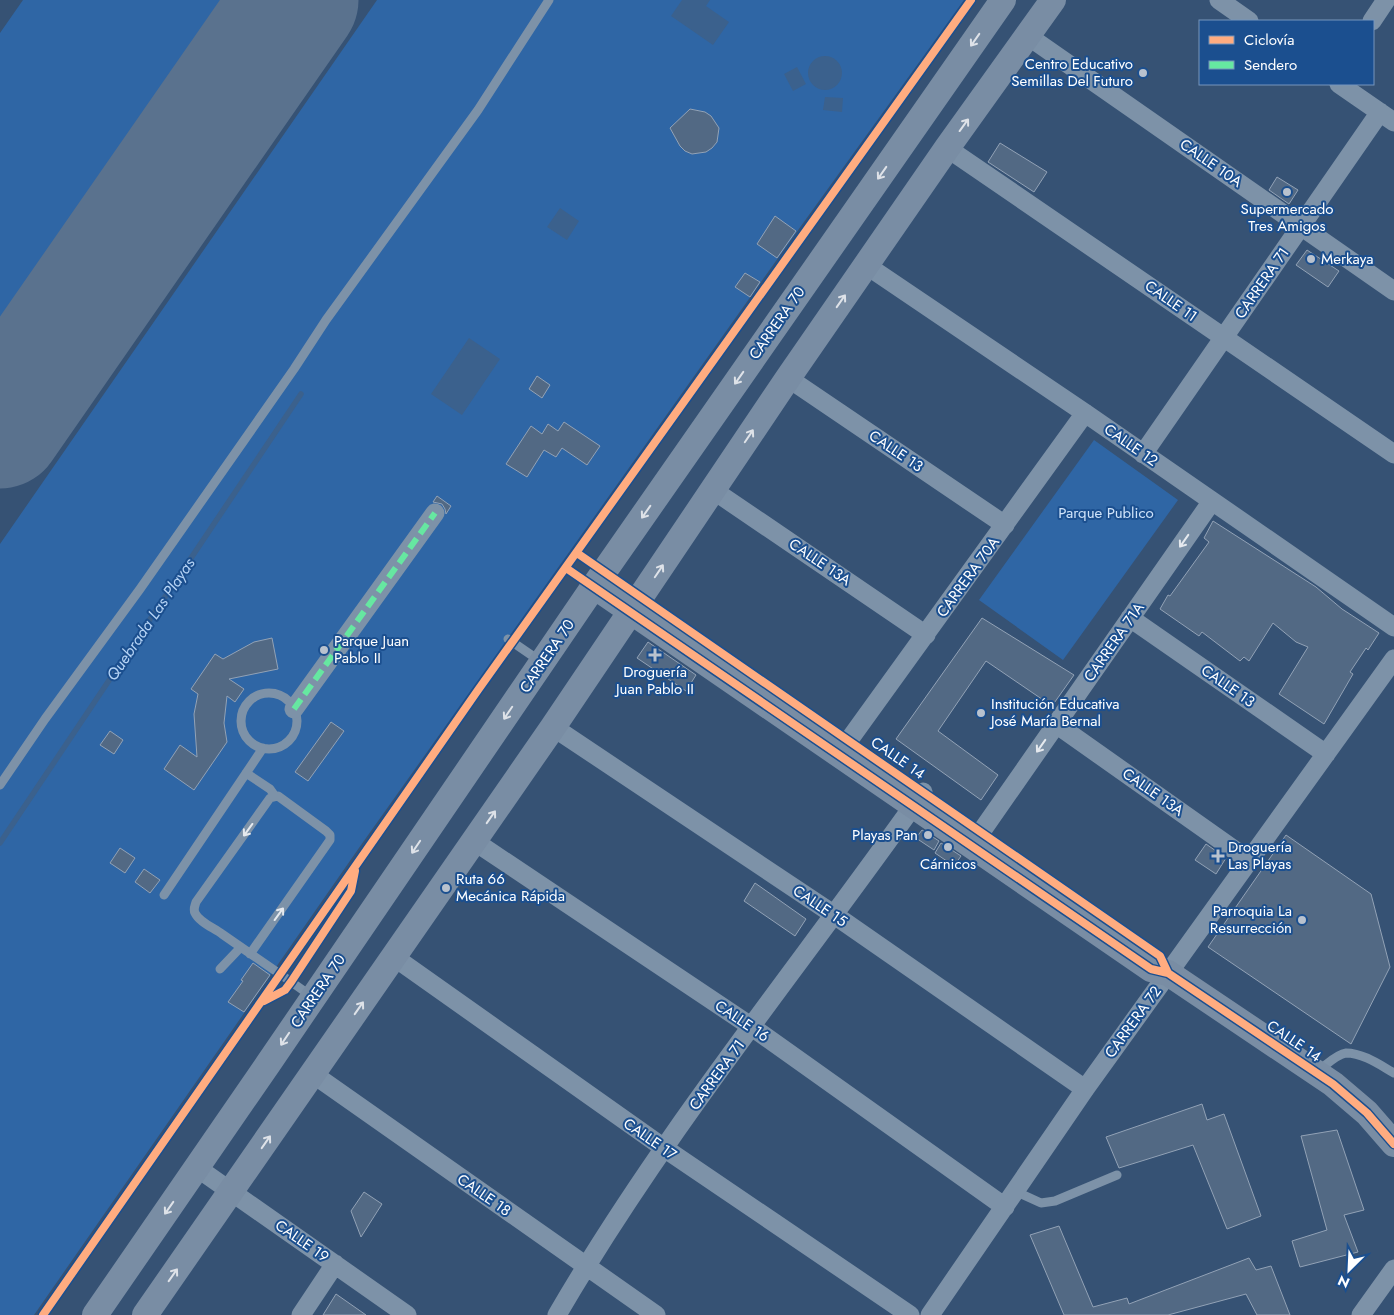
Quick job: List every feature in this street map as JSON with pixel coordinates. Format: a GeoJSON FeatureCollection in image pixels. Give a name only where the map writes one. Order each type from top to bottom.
{"type":"FeatureCollection","features":[{"type":"Feature","properties":{"kind":"main road","name":"CARRERA 70"},"geometry":{"type":"LineString","coordinates":[[94,1315],[600,579],[1003,0]]}},
{"type":"Feature","properties":{"kind":"main road"},"geometry":{"type":"LineString","coordinates":[[145,1315],[553,727],[866,265],[1053,0]]}},
{"type":"Feature","properties":{"kind":"main road","name":"CALLE 14"},"geometry":{"type":"LineString","coordinates":[[600,579],[918,798],[1151,969],[1168,973],[1333,1084],[1382,1126]]}},
{"type":"Feature","properties":{"kind":"main road","name":"CALLE 14"},"geometry":{"type":"LineString","coordinates":[[636,604],[849,740],[918,798],[981,832],[1160,956],[1168,973]]}},
{"type":"Feature","properties":{"kind":"street"},"geometry":{"type":"LineString","coordinates":[[1373,20],[1386,0]]}},
{"type":"Feature","properties":{"kind":"street","name":"CALLE 10A"},"geometry":{"type":"LineString","coordinates":[[1028,36],[1394,291]]}},
{"type":"Feature","properties":{"kind":"street"},"geometry":{"type":"LineString","coordinates":[[1340,85],[1387,117]]}},
{"type":"Feature","properties":{"kind":"street","name":"CARRERA 71"},"geometry":{"type":"LineString","coordinates":[[1143,454],[1301,226],[1387,117]]}},
{"type":"Feature","properties":{"kind":"street","name":"CALLE 11"},"geometry":{"type":"LineString","coordinates":[[948,148],[1394,454]]}},
{"type":"Feature","properties":{"kind":"street","name":"CALLE 12"},"geometry":{"type":"LineString","coordinates":[[866,265],[1085,413],[1394,627]]}},
{"type":"Feature","properties":{"kind":"street","name":"CALLE 13"},"geometry":{"type":"LineString","coordinates":[[788,378],[1005,525]]}},
{"type":"Feature","properties":{"kind":"street","name":"CARRERA 70A"},"geometry":{"type":"LineString","coordinates":[[849,740],[1085,413]]}},
{"type":"Feature","properties":{"kind":"street","name":"CALLE 13A"},"geometry":{"type":"LineString","coordinates":[[713,490],[926,634]]}},
{"type":"Feature","properties":{"kind":"street","name":"CARRERA 71A"},"geometry":{"type":"LineString","coordinates":[[981,832],[1212,501]]}},
{"type":"Feature","properties":{"kind":"street"},"geometry":{"type":"LineString","coordinates":[[294,709],[435,513]]}},
{"type":"Feature","properties":{"kind":"street","name":"CALLE 13"},"geometry":{"type":"LineString","coordinates":[[1130,618],[1326,754]]}},
{"type":"Feature","properties":{"kind":"street","name":"CARRERA 72"},"geometry":{"type":"LineString","coordinates":[[930,1315],[1085,1089],[1394,659]]}},
{"type":"Feature","properties":{"kind":"street","name":"CALLE 13A"},"geometry":{"type":"LineString","coordinates":[[1056,724],[1250,861]]}},
{"type":"Feature","properties":{"kind":"street","name":"CALLE 15"},"geometry":{"type":"LineString","coordinates":[[553,727],[833,914],[1085,1089]]}},
{"type":"Feature","properties":{"kind":"street","name":"CARRERA 71"},"geometry":{"type":"LineString","coordinates":[[557,1315],[585,1266],[664,1148],[918,798]]}},
{"type":"Feature","properties":{"kind":"street","name":"CALLE 16"},"geometry":{"type":"LineString","coordinates":[[474,841],[1010,1199]]}},
{"type":"Feature","properties":{"kind":"street","name":"CALLE 17"},"geometry":{"type":"LineString","coordinates":[[394,957],[664,1148],[910,1315]]}},
{"type":"Feature","properties":{"kind":"street","name":"CALLE 18"},"geometry":{"type":"LineString","coordinates":[[313,1074],[656,1315]]}},
{"type":"Feature","properties":{"kind":"street","name":"CALLE 19"},"geometry":{"type":"LineString","coordinates":[[196,1168],[407,1315]]}},
{"type":"Feature","properties":{"kind":"street"},"geometry":{"type":"LineString","coordinates":[[301,1315],[335,1264]]}},
{"type":"Feature","properties":{"kind":"street"},"geometry":{"type":"LineString","coordinates":[[1361,1315],[1392,1275]]}},
{"type":"Feature","properties":{"kind":"lane"},"geometry":{"type":"LineString","coordinates":[[0,785],[45,719],[151,573],[294,369],[326,320],[478,110],[549,0]]}},
{"type":"Feature","properties":{"kind":"lane"},"geometry":{"type":"LineString","coordinates":[[508,639],[542,663]]}},
{"type":"Feature","properties":{"kind":"lane"},"geometry":{"type":"LineString","coordinates":[[276,694],[284,697],[294,709],[296,728],[289,741],[277,748],[263,748],[256,746],[245,734],[242,719],[243,711],[247,704],[260,695],[276,694]]}},
{"type":"Feature","properties":{"kind":"lane"},"geometry":{"type":"LineString","coordinates":[[164,895],[263,748]]}},
{"type":"Feature","properties":{"kind":"lane"},"geometry":{"type":"LineString","coordinates":[[246,773],[270,789],[275,796],[280,797],[326,830],[330,835],[330,840],[250,954]]}},
{"type":"Feature","properties":{"kind":"lane"},"geometry":{"type":"LineString","coordinates":[[275,796],[270,798],[196,902],[195,914],[314,997]]}},
{"type":"Feature","properties":{"kind":"lane"},"geometry":{"type":"LineString","coordinates":[[220,969],[241,947]]}},
{"type":"Feature","properties":{"kind":"lane"},"geometry":{"type":"LineString","coordinates":[[1316,1073],[1333,1059],[1345,1053],[1364,1057],[1394,1073]]}},
{"type":"Feature","properties":{"kind":"lane"},"geometry":{"type":"LineString","coordinates":[[1010,1199],[1041,1203],[1055,1201],[1117,1175]]}},
{"type":"Feature","properties":{"kind":"green space"},"geometry":{"type":"Polygon","coordinates":[[[23,0],[222,0],[0,321],[0,33],[23,0]]]}},
{"type":"Feature","properties":{"kind":"green space","name":"Parque Juan Pablo II"},"geometry":{"type":"Polygon","coordinates":[[[377,0],[964,0],[788,244],[361,845],[34,1315],[0,1315],[0,544],[377,0]]]}},
{"type":"Feature","properties":{"kind":"green space","name":"Parque Publico"},"geometry":{"type":"Polygon","coordinates":[[[1094,440],[1178,500],[1063,660],[979,600],[1094,440]]]}},
{"type":"Feature","properties":{"kind":"shaded area"},"geometry":{"type":"Polygon","coordinates":[[[682,0],[710,0],[706,6],[729,22],[713,45],[671,16],[682,0]]]}},
{"type":"Feature","properties":{"kind":"shaded area"},"geometry":{"type":"Polygon","coordinates":[[[825,56],[837,61],[842,73],[837,85],[825,90],[813,85],[808,73],[813,61],[825,56]]]}},
{"type":"Feature","properties":{"kind":"shaded area"},"geometry":{"type":"Polygon","coordinates":[[[797,67],[806,84],[793,91],[784,74],[797,67]]]}},
{"type":"Feature","properties":{"kind":"shaded area"},"geometry":{"type":"Polygon","coordinates":[[[825,97],[843,98],[842,112],[823,110],[825,97]]]}},
{"type":"Feature","properties":{"kind":"shaded area"},"geometry":{"type":"Polygon","coordinates":[[[560,208],[579,221],[567,240],[547,227],[560,208]]]}},
{"type":"Feature","properties":{"kind":"shaded area"},"geometry":{"type":"Polygon","coordinates":[[[469,338],[500,359],[462,415],[431,394],[469,338]]]}},
{"type":"Feature","properties":{"kind":"building"},"geometry":{"type":"Polygon","coordinates":[[[690,109],[705,112],[711,116],[719,128],[717,142],[706,152],[692,154],[685,151],[670,128],[690,109]]]}},
{"type":"Feature","properties":{"kind":"building"},"geometry":{"type":"Polygon","coordinates":[[[1000,143],[1047,172],[1034,192],[988,162],[1000,143]]]}},
{"type":"Feature","properties":{"kind":"building"},"geometry":{"type":"Polygon","coordinates":[[[1277,177],[1298,190],[1289,204],[1269,190],[1277,177]]]}},
{"type":"Feature","properties":{"kind":"building"},"geometry":{"type":"Polygon","coordinates":[[[775,216],[796,231],[777,258],[757,244],[775,216]]]}},
{"type":"Feature","properties":{"kind":"building"},"geometry":{"type":"Polygon","coordinates":[[[1307,250],[1339,271],[1328,287],[1296,265],[1307,250]]]}},
{"type":"Feature","properties":{"kind":"building"},"geometry":{"type":"Polygon","coordinates":[[[745,273],[760,282],[750,297],[735,287],[745,273]]]}},
{"type":"Feature","properties":{"kind":"building"},"geometry":{"type":"Polygon","coordinates":[[[537,376],[550,385],[542,398],[529,389],[537,376]]]}},
{"type":"Feature","properties":{"kind":"building"},"geometry":{"type":"Polygon","coordinates":[[[564,422],[600,446],[587,465],[562,448],[556,457],[544,450],[527,477],[506,464],[531,426],[542,434],[548,424],[558,431],[564,422]]]}},
{"type":"Feature","properties":{"kind":"building"},"geometry":{"type":"Polygon","coordinates":[[[437,496],[451,506],[446,514],[442,504],[433,502],[437,496]]]}},
{"type":"Feature","properties":{"kind":"building"},"geometry":{"type":"Polygon","coordinates":[[[1213,521],[1316,587],[1342,609],[1379,633],[1350,672],[1353,674],[1324,724],[1279,694],[1308,647],[1296,642],[1273,623],[1249,661],[1244,657],[1240,661],[1202,632],[1199,636],[1160,609],[1168,595],[1170,596],[1209,542],[1204,538],[1213,521]]]}},
{"type":"Feature","properties":{"kind":"building"},"geometry":{"type":"Polygon","coordinates":[[[982,618],[1074,675],[1052,706],[986,661],[938,731],[998,775],[981,800],[896,739],[982,618]]]}},
{"type":"Feature","properties":{"kind":"building"},"geometry":{"type":"Polygon","coordinates":[[[272,638],[278,669],[229,679],[244,689],[235,702],[227,696],[224,723],[227,742],[194,790],[164,769],[180,745],[197,757],[194,714],[198,694],[191,689],[215,654],[223,659],[254,642],[272,638]]]}},
{"type":"Feature","properties":{"kind":"building"},"geometry":{"type":"Polygon","coordinates":[[[648,642],[696,675],[686,691],[637,658],[648,642]]]}},
{"type":"Feature","properties":{"kind":"building"},"geometry":{"type":"Polygon","coordinates":[[[331,722],[344,731],[308,781],[295,772],[331,722]]]}},
{"type":"Feature","properties":{"kind":"building"},"geometry":{"type":"Polygon","coordinates":[[[110,731],[123,740],[114,754],[100,745],[110,731]]]}},
{"type":"Feature","properties":{"kind":"building"},"geometry":{"type":"Polygon","coordinates":[[[922,830],[939,841],[934,850],[916,838],[922,830]]]}},
{"type":"Feature","properties":{"kind":"building","name":"Parroquia La Resurrección"},"geometry":{"type":"Polygon","coordinates":[[[1286,835],[1371,894],[1390,967],[1351,1044],[1208,947],[1286,835]]]}},
{"type":"Feature","properties":{"kind":"building"},"geometry":{"type":"Polygon","coordinates":[[[941,843],[961,856],[954,866],[935,853],[941,843]]]}},
{"type":"Feature","properties":{"kind":"building"},"geometry":{"type":"Polygon","coordinates":[[[1206,844],[1226,858],[1216,874],[1195,860],[1206,844]]]}},
{"type":"Feature","properties":{"kind":"building"},"geometry":{"type":"Polygon","coordinates":[[[120,848],[135,858],[125,873],[110,863],[120,848]]]}},
{"type":"Feature","properties":{"kind":"building"},"geometry":{"type":"Polygon","coordinates":[[[144,869],[160,880],[150,893],[135,882],[144,869]]]}},
{"type":"Feature","properties":{"kind":"building"},"geometry":{"type":"Polygon","coordinates":[[[755,883],[806,919],[795,936],[744,901],[755,883]]]}},
{"type":"Feature","properties":{"kind":"building"},"geometry":{"type":"Polygon","coordinates":[[[253,963],[270,975],[244,1012],[228,1002],[253,963]]]}},
{"type":"Feature","properties":{"kind":"building"},"geometry":{"type":"Polygon","coordinates":[[[1202,1104],[1207,1120],[1224,1114],[1261,1216],[1227,1229],[1193,1145],[1119,1168],[1106,1137],[1202,1104]]]}},
{"type":"Feature","properties":{"kind":"building"},"geometry":{"type":"Polygon","coordinates":[[[1337,1130],[1364,1210],[1344,1215],[1358,1252],[1300,1267],[1292,1241],[1327,1230],[1301,1136],[1337,1130]]]}},
{"type":"Feature","properties":{"kind":"building"},"geometry":{"type":"Polygon","coordinates":[[[364,1192],[382,1204],[361,1237],[351,1211],[364,1192]]]}},
{"type":"Feature","properties":{"kind":"building"},"geometry":{"type":"Polygon","coordinates":[[[1059,1226],[1093,1307],[1127,1298],[1129,1304],[1249,1258],[1256,1270],[1271,1266],[1290,1315],[1257,1315],[1246,1294],[1168,1315],[1064,1315],[1030,1235],[1059,1226]]]}},
{"type":"Feature","properties":{"kind":"building"},"geometry":{"type":"Polygon","coordinates":[[[336,1294],[366,1315],[323,1315],[336,1294]]]}},
{"type":"Feature","properties":{"kind":"waterway","name":"Quebrada Las Playas"},"geometry":{"type":"LineString","coordinates":[[0,843],[301,394]]}},
{"type":"Feature","properties":{"kind":"runway"},"geometry":{"type":"LineString","coordinates":[[0,426],[296,0]]}},
{"type":"Feature","properties":{"kind":"marked path"},"geometry":{"type":"LineString","coordinates":[[294,709],[435,513]]}},
{"type":"Feature","properties":{"kind":"cycle path"},"geometry":{"type":"LineString","coordinates":[[43,1315],[478,690],[971,0]]}},
{"type":"Feature","properties":{"kind":"cycle path"},"geometry":{"type":"LineString","coordinates":[[577,553],[1160,956],[1168,973]]}},
{"type":"Feature","properties":{"kind":"cycle path"},"geometry":{"type":"LineString","coordinates":[[566,568],[1151,969],[1168,973],[1333,1084],[1367,1113],[1394,1144]]}},
{"type":"Feature","properties":{"kind":"cycle path"},"geometry":{"type":"LineString","coordinates":[[264,1001],[285,990],[291,982],[351,891],[355,871]]}},
{"type":"Feature","properties":{"kind":"place","name":"Centro Educativo Semillas Del Futuro"},"geometry":{"type":"Point","coordinates":[1143,73]}},
{"type":"Feature","properties":{"kind":"place","name":"Supermercado Tres Amigos"},"geometry":{"type":"Point","coordinates":[1287,192]}},
{"type":"Feature","properties":{"kind":"place","name":"Merkaya"},"geometry":{"type":"Point","coordinates":[1311,259]}},
{"type":"Feature","properties":{"kind":"place","name":"Parque Juan Pablo II"},"geometry":{"type":"Point","coordinates":[324,650]}},
{"type":"Feature","properties":{"kind":"place","name":"Droguería Juan Pablo II"},"geometry":{"type":"Point","coordinates":[655,655]}},
{"type":"Feature","properties":{"kind":"place","name":"Institución Educativa José María Bernal"},"geometry":{"type":"Point","coordinates":[981,713]}},
{"type":"Feature","properties":{"kind":"place","name":"Playas Pan"},"geometry":{"type":"Point","coordinates":[928,835]}},
{"type":"Feature","properties":{"kind":"place","name":"Cárnicos"},"geometry":{"type":"Point","coordinates":[948,847]}},
{"type":"Feature","properties":{"kind":"place","name":"Droguería Las Playas"},"geometry":{"type":"Point","coordinates":[1218,856]}},
{"type":"Feature","properties":{"kind":"place","name":"Ruta 66 Mecánica Rápida"},"geometry":{"type":"Point","coordinates":[446,888]}},
{"type":"Feature","properties":{"kind":"place","name":"Parroquia La Resurrección"},"geometry":{"type":"Point","coordinates":[1302,920]}}]}
